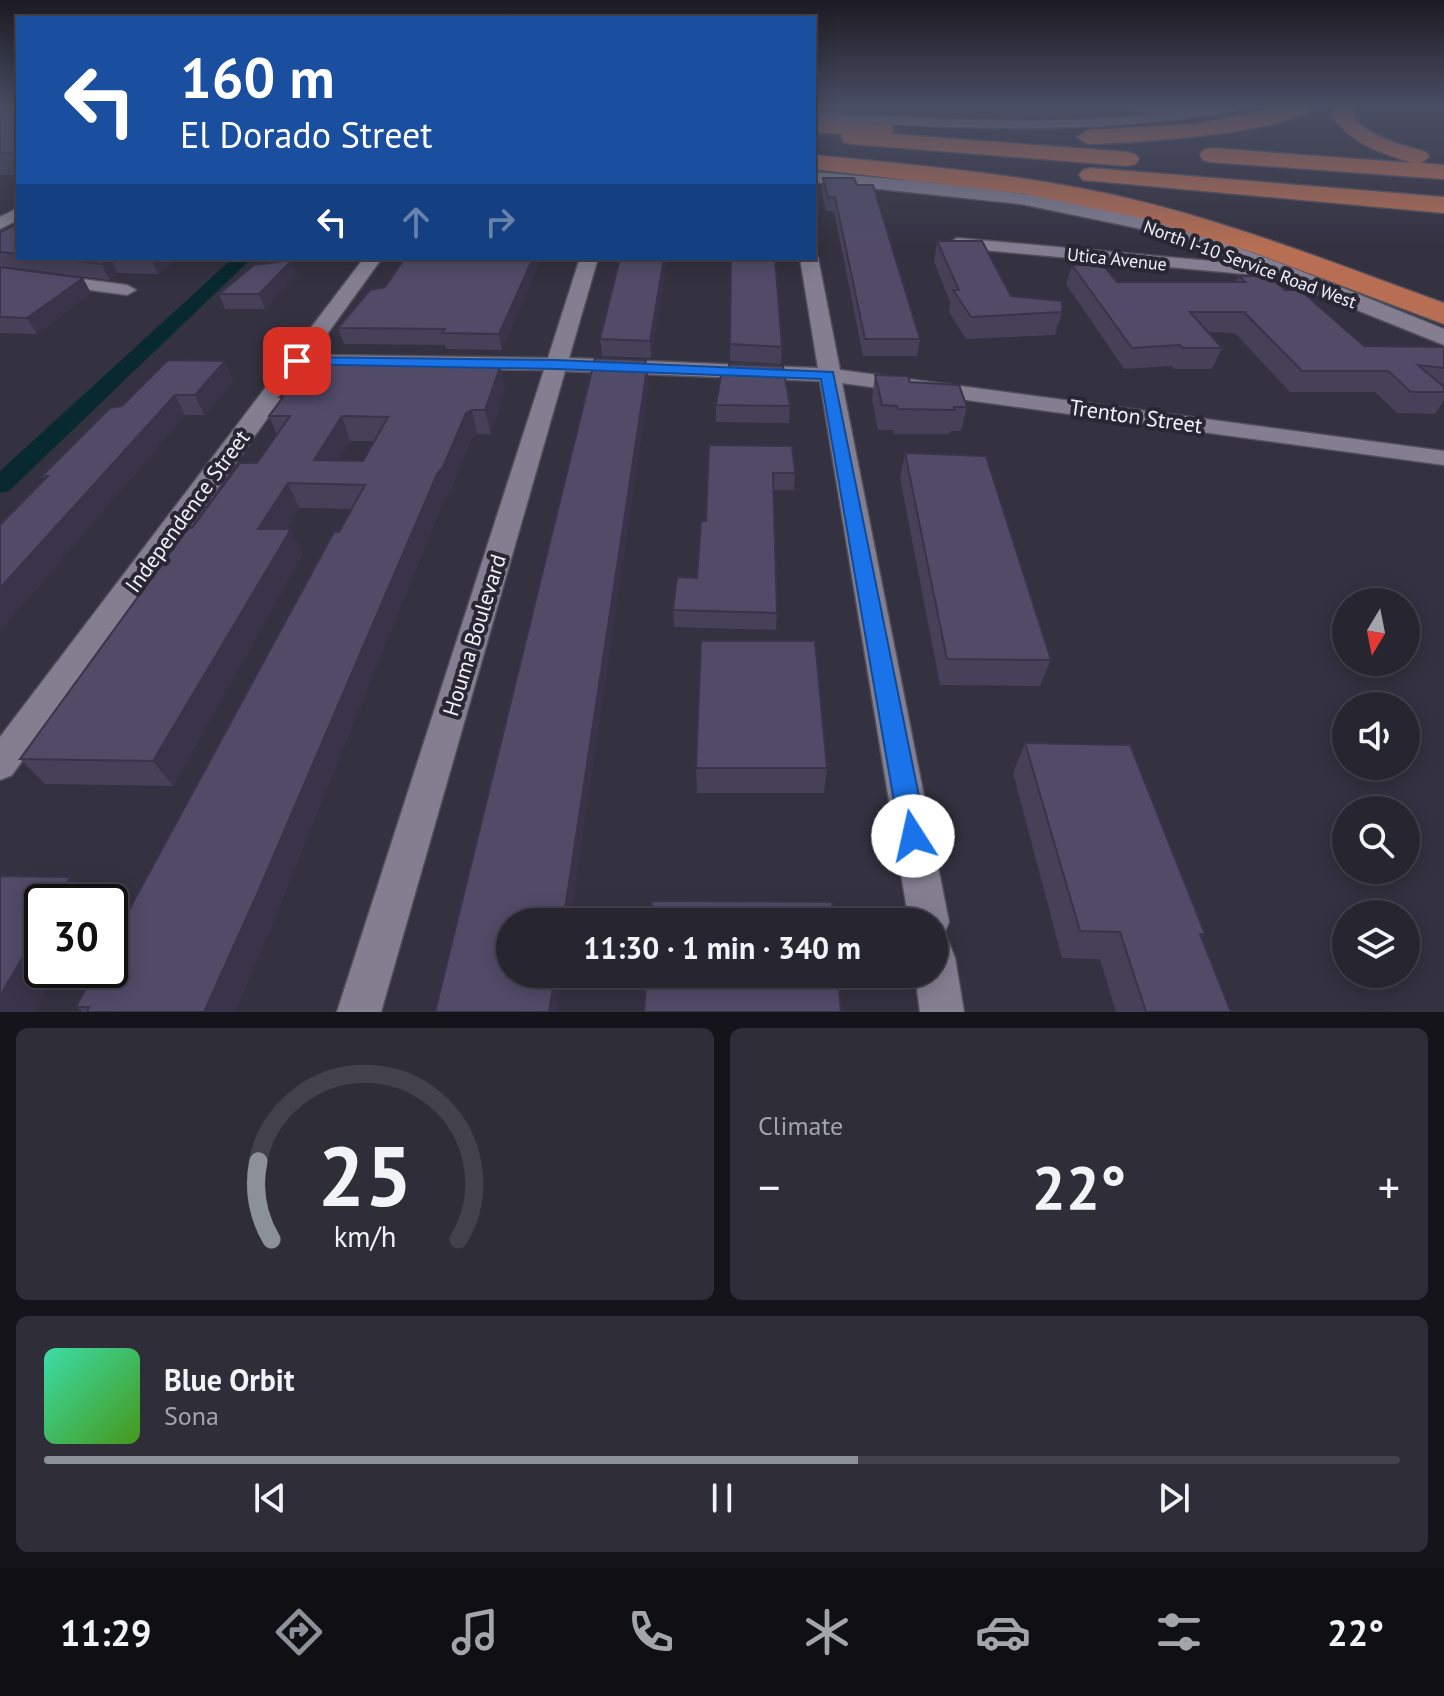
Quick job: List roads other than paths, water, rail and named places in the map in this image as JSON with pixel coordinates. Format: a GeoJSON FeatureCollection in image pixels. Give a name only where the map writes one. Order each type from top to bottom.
{"type":"FeatureCollection","features":[{"type":"Feature","properties":{"kind":"highway"},"geometry":{"type":"LineString","coordinates":[[840,154],[1444,205]]}},
{"type":"Feature","properties":{"kind":"highway"},"geometry":{"type":"LineString","coordinates":[[1069,154],[1444,184]]}},
{"type":"Feature","properties":{"kind":"highway"},"geometry":{"type":"LineString","coordinates":[[1207,154],[1444,172]]}},
{"type":"Feature","properties":{"kind":"highway"},"geometry":{"type":"LineString","coordinates":[[1411,154],[1444,162]]}},
{"type":"Feature","properties":{"kind":"highway"},"geometry":{"type":"LineString","coordinates":[[816,162],[1444,216]]}},
{"type":"Feature","properties":{"kind":"highway"},"geometry":{"type":"LineString","coordinates":[[873,168],[1062,192],[1149,211],[1246,241],[1444,314]]}},
{"type":"Feature","properties":{"kind":"street","name":"North I-10 Service Road West"},"geometry":{"type":"LineString","coordinates":[[816,177],[1008,197],[1072,207],[1178,235],[1444,338]]}},
{"type":"Feature","properties":{"kind":"street","name":"Utica Avenue"},"geometry":{"type":"LineString","coordinates":[[957,243],[1277,272]]}},
{"type":"Feature","properties":{"kind":"street","name":"Independence Street"},"geometry":{"type":"LineString","coordinates":[[0,764],[372,260]]}},
{"type":"Feature","properties":{"kind":"street","name":"Houma Boulevard"},"geometry":{"type":"LineString","coordinates":[[359,1012],[588,260]]}},
{"type":"Feature","properties":{"kind":"street"},"geometry":{"type":"LineString","coordinates":[[809,260],[926,908]]}},
{"type":"Feature","properties":{"kind":"street"},"geometry":{"type":"LineString","coordinates":[[0,273],[127,290]]}},
{"type":"Feature","properties":{"kind":"street","name":"Trenton Street"},"geometry":{"type":"LineString","coordinates":[[297,361],[556,364],[828,375],[1444,458]]}},
{"type":"Feature","properties":{"kind":"street"},"geometry":{"type":"LineString","coordinates":[[938,988],[942,1012]]}},
{"type":"Feature","properties":{"kind":"waterway"},"geometry":{"type":"LineString","coordinates":[[0,485],[241,260]]}}]}
